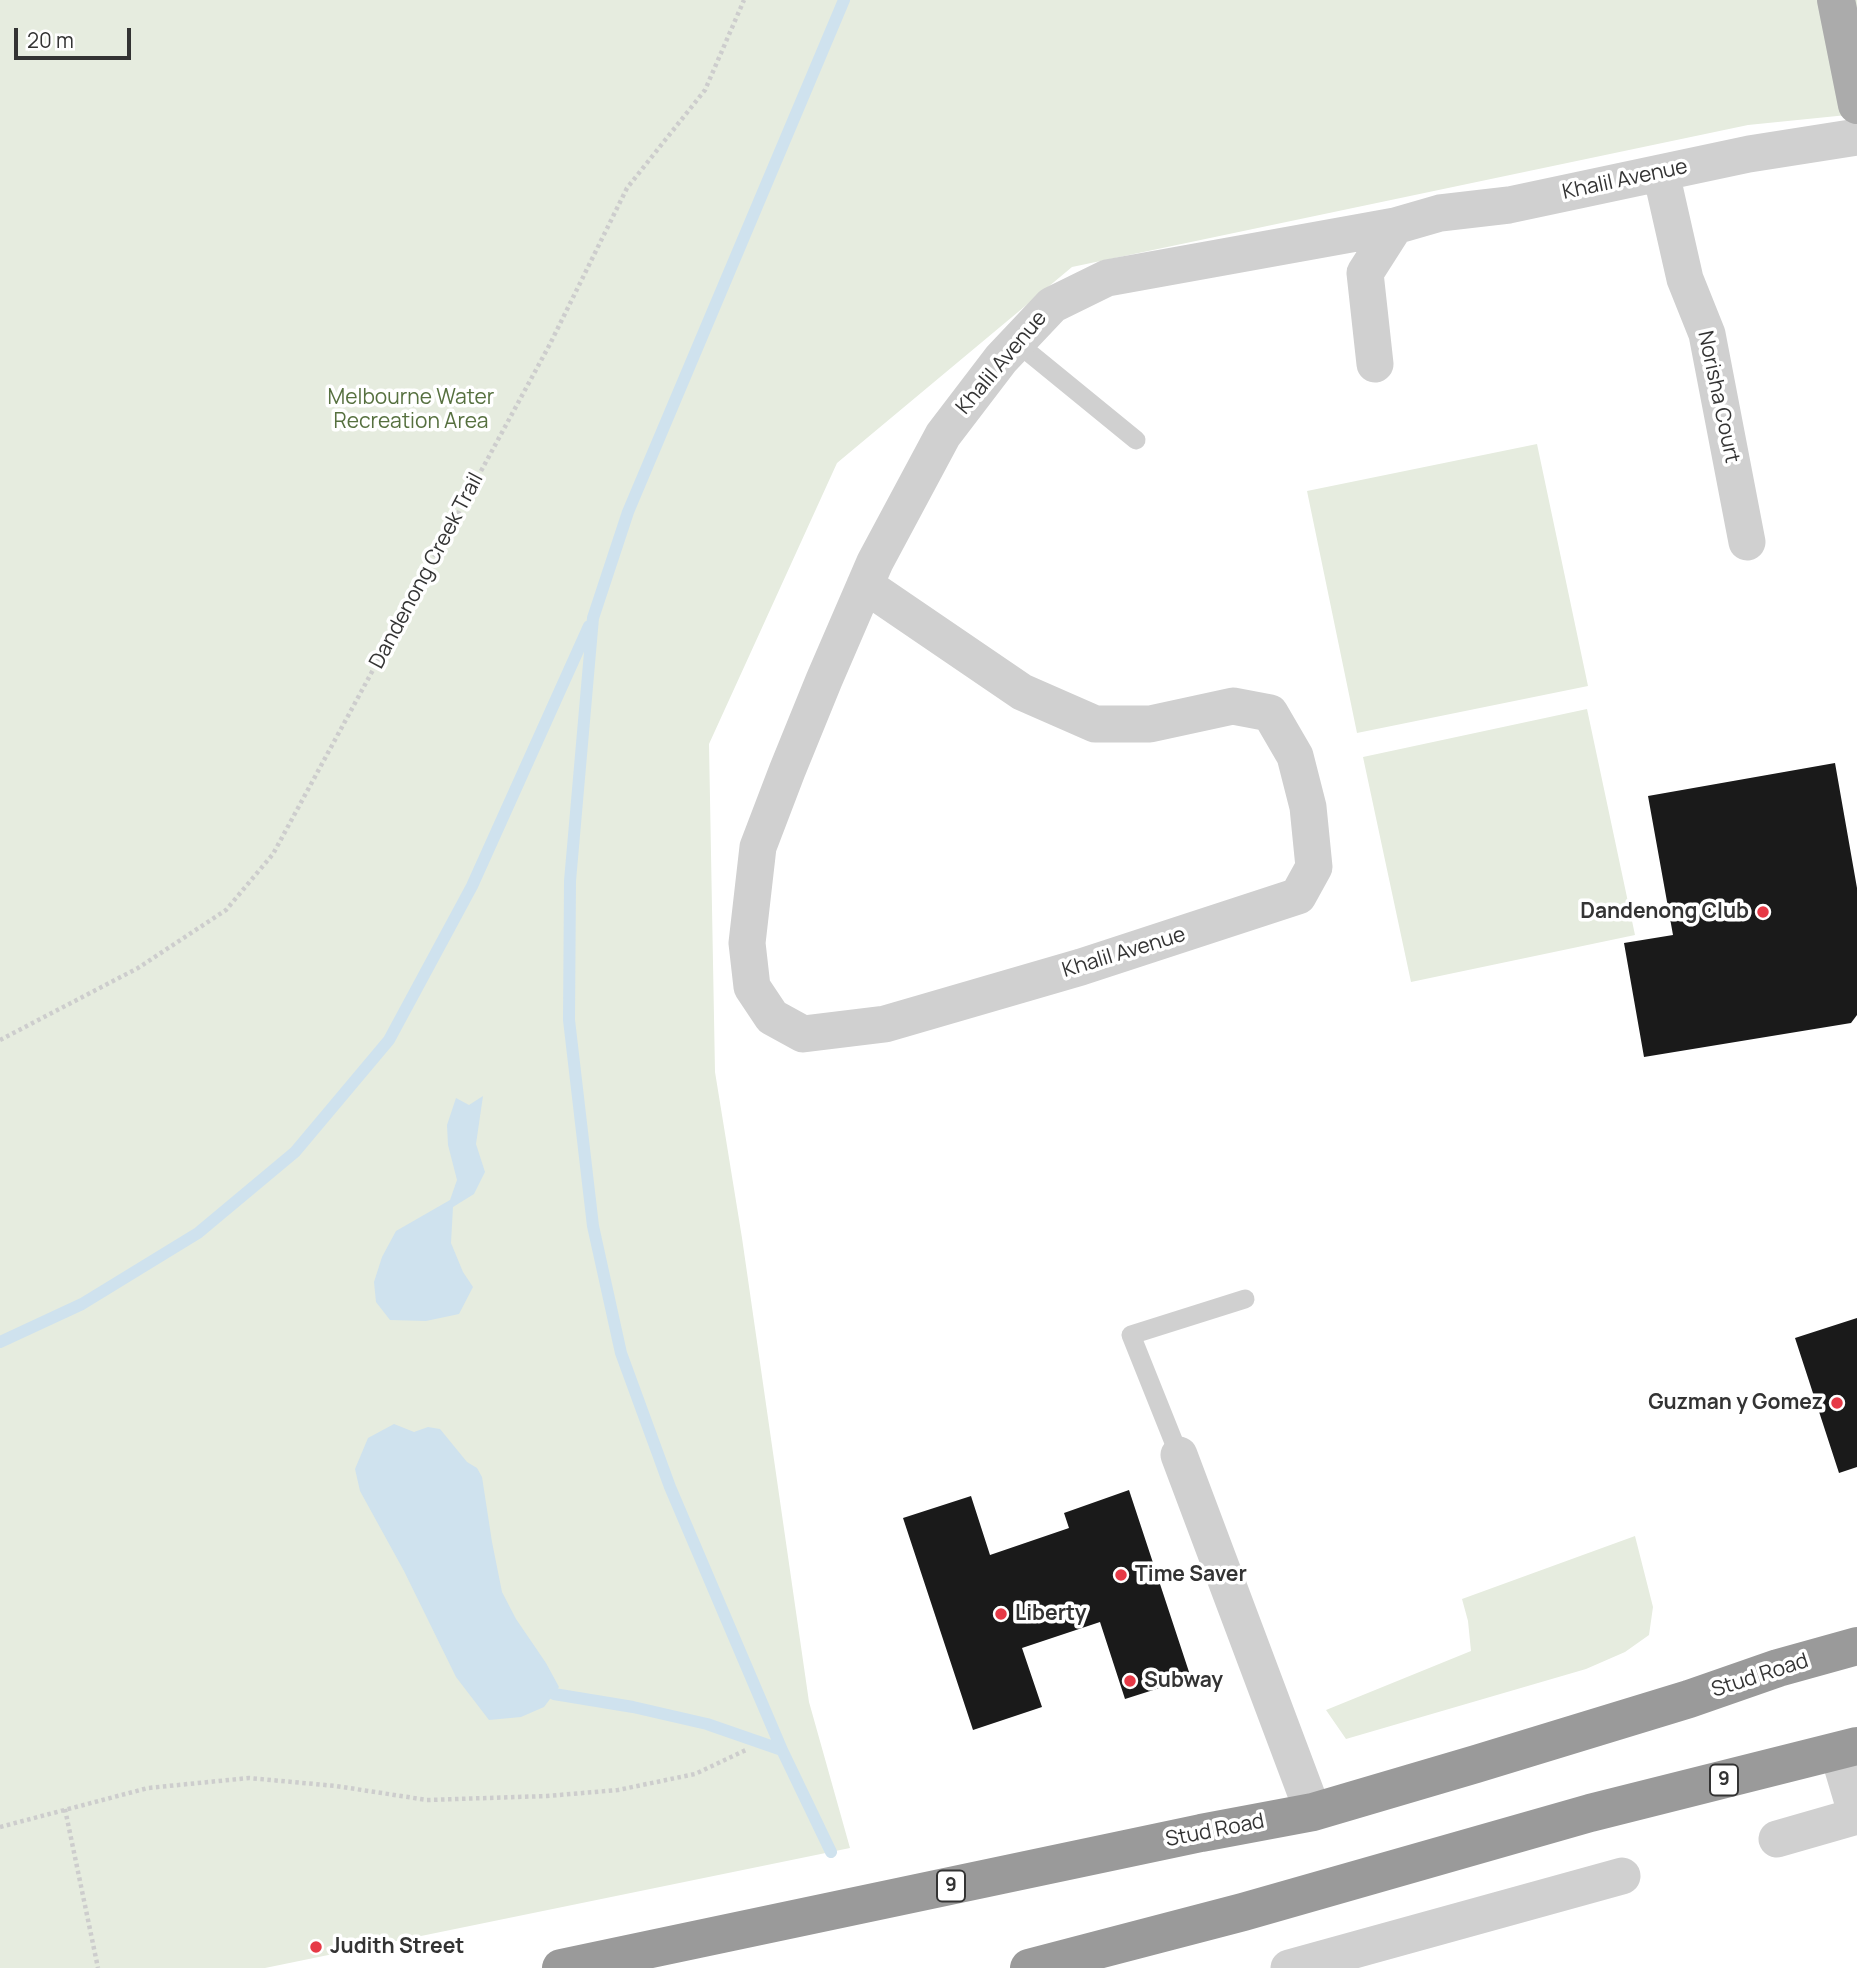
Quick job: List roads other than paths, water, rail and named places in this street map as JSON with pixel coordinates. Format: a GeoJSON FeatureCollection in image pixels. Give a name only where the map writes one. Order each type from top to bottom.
{"type":"FeatureCollection","features":[{"type":"Feature","properties":{"kind":"highway","name":"Stud Road"},"geometry":{"type":"LineString","coordinates":[[561,1968],[1201,1833],[1313,1812],[1857,1646]]}},
{"type":"Feature","properties":{"kind":"highway","name":"9"},"geometry":{"type":"LineString","coordinates":[[1028,1968],[1243,1912],[1590,1813],[1848,1749]]}},
{"type":"Feature","properties":{"kind":"main road"},"geometry":{"type":"LineString","coordinates":[[1836,0],[1857,105]]}},
{"type":"Feature","properties":{"kind":"street","name":"Khalil Avenue"},"geometry":{"type":"LineString","coordinates":[[864,585],[1022,692],[1095,724],[1150,724],[1233,706],[1270,713],[1295,756],[1308,807],[1314,867],[1298,896],[1082,967],[885,1024],[803,1034],[772,1017],[752,987],[747,943],[758,847],[864,585],[943,435],[1001,359],[1052,305],[1107,278],[1395,226],[1440,213],[1509,205],[1749,154],[1857,137]]}},
{"type":"Feature","properties":{"kind":"street","name":"Norisha Court"},"geometry":{"type":"LineString","coordinates":[[1661,173],[1685,279],[1707,334],[1747,542]]}},
{"type":"Feature","properties":{"kind":"street"},"geometry":{"type":"LineString","coordinates":[[1375,364],[1365,274],[1395,226]]}},
{"type":"Feature","properties":{"kind":"street"},"geometry":{"type":"LineString","coordinates":[[1179,1455],[1313,1812]]}},
{"type":"Feature","properties":{"kind":"street"},"geometry":{"type":"LineString","coordinates":[[1777,1839],[1857,1816],[1848,1749]]}},
{"type":"Feature","properties":{"kind":"street"},"geometry":{"type":"LineString","coordinates":[[1289,1968],[1622,1876]]}},
{"type":"Feature","properties":{"kind":"lane"},"geometry":{"type":"LineString","coordinates":[[1016,342],[1136,440]]}},
{"type":"Feature","properties":{"kind":"lane"},"geometry":{"type":"LineString","coordinates":[[1179,1455],[1132,1335],[1245,1299]]}},
{"type":"Feature","properties":{"kind":"water"},"geometry":{"type":"Polygon","coordinates":[[[483,1096],[476,1144],[485,1172],[474,1194],[453,1207],[451,1243],[463,1272],[473,1287],[459,1314],[426,1321],[390,1320],[376,1302],[374,1282],[382,1257],[396,1231],[450,1200],[457,1180],[448,1145],[447,1125],[456,1098],[469,1105],[483,1096]]]}},
{"type":"Feature","properties":{"kind":"water"},"geometry":{"type":"Polygon","coordinates":[[[394,1424],[414,1432],[428,1427],[440,1429],[467,1462],[477,1468],[482,1477],[502,1592],[559,1687],[544,1707],[521,1717],[489,1720],[456,1677],[404,1571],[360,1491],[355,1469],[368,1438],[394,1424]]]}},
{"type":"Feature","properties":{"kind":"waterway"},"geometry":{"type":"LineString","coordinates":[[831,1852],[782,1750],[670,1487],[621,1353],[593,1226],[569,1020],[570,881],[593,618],[628,512],[844,0]]}},
{"type":"Feature","properties":{"kind":"waterway"},"geometry":{"type":"LineString","coordinates":[[0,1342],[82,1304],[198,1233],[295,1152],[389,1040],[472,886],[589,626]]}},
{"type":"Feature","properties":{"kind":"waterway"},"geometry":{"type":"LineString","coordinates":[[554,1694],[633,1707],[707,1724],[782,1750]]}},
{"type":"Feature","properties":{"kind":"place","name":"Dandenong Club"},"geometry":{"type":"Point","coordinates":[1763,912]}},
{"type":"Feature","properties":{"kind":"place","name":"Guzman y Gomez"},"geometry":{"type":"Point","coordinates":[1837,1403]}},
{"type":"Feature","properties":{"kind":"place","name":"Time Saver"},"geometry":{"type":"Point","coordinates":[1121,1575]}},
{"type":"Feature","properties":{"kind":"place","name":"Liberty"},"geometry":{"type":"Point","coordinates":[1001,1614]}},
{"type":"Feature","properties":{"kind":"place","name":"Subway"},"geometry":{"type":"Point","coordinates":[1130,1681]}},
{"type":"Feature","properties":{"kind":"place","name":"Judith Street"},"geometry":{"type":"Point","coordinates":[316,1947]}},
{"type":"Feature","properties":{"kind":"park label","name":"Melbourne Water Recreation Area"},"geometry":{"type":"Point","coordinates":[411,410]}}]}
